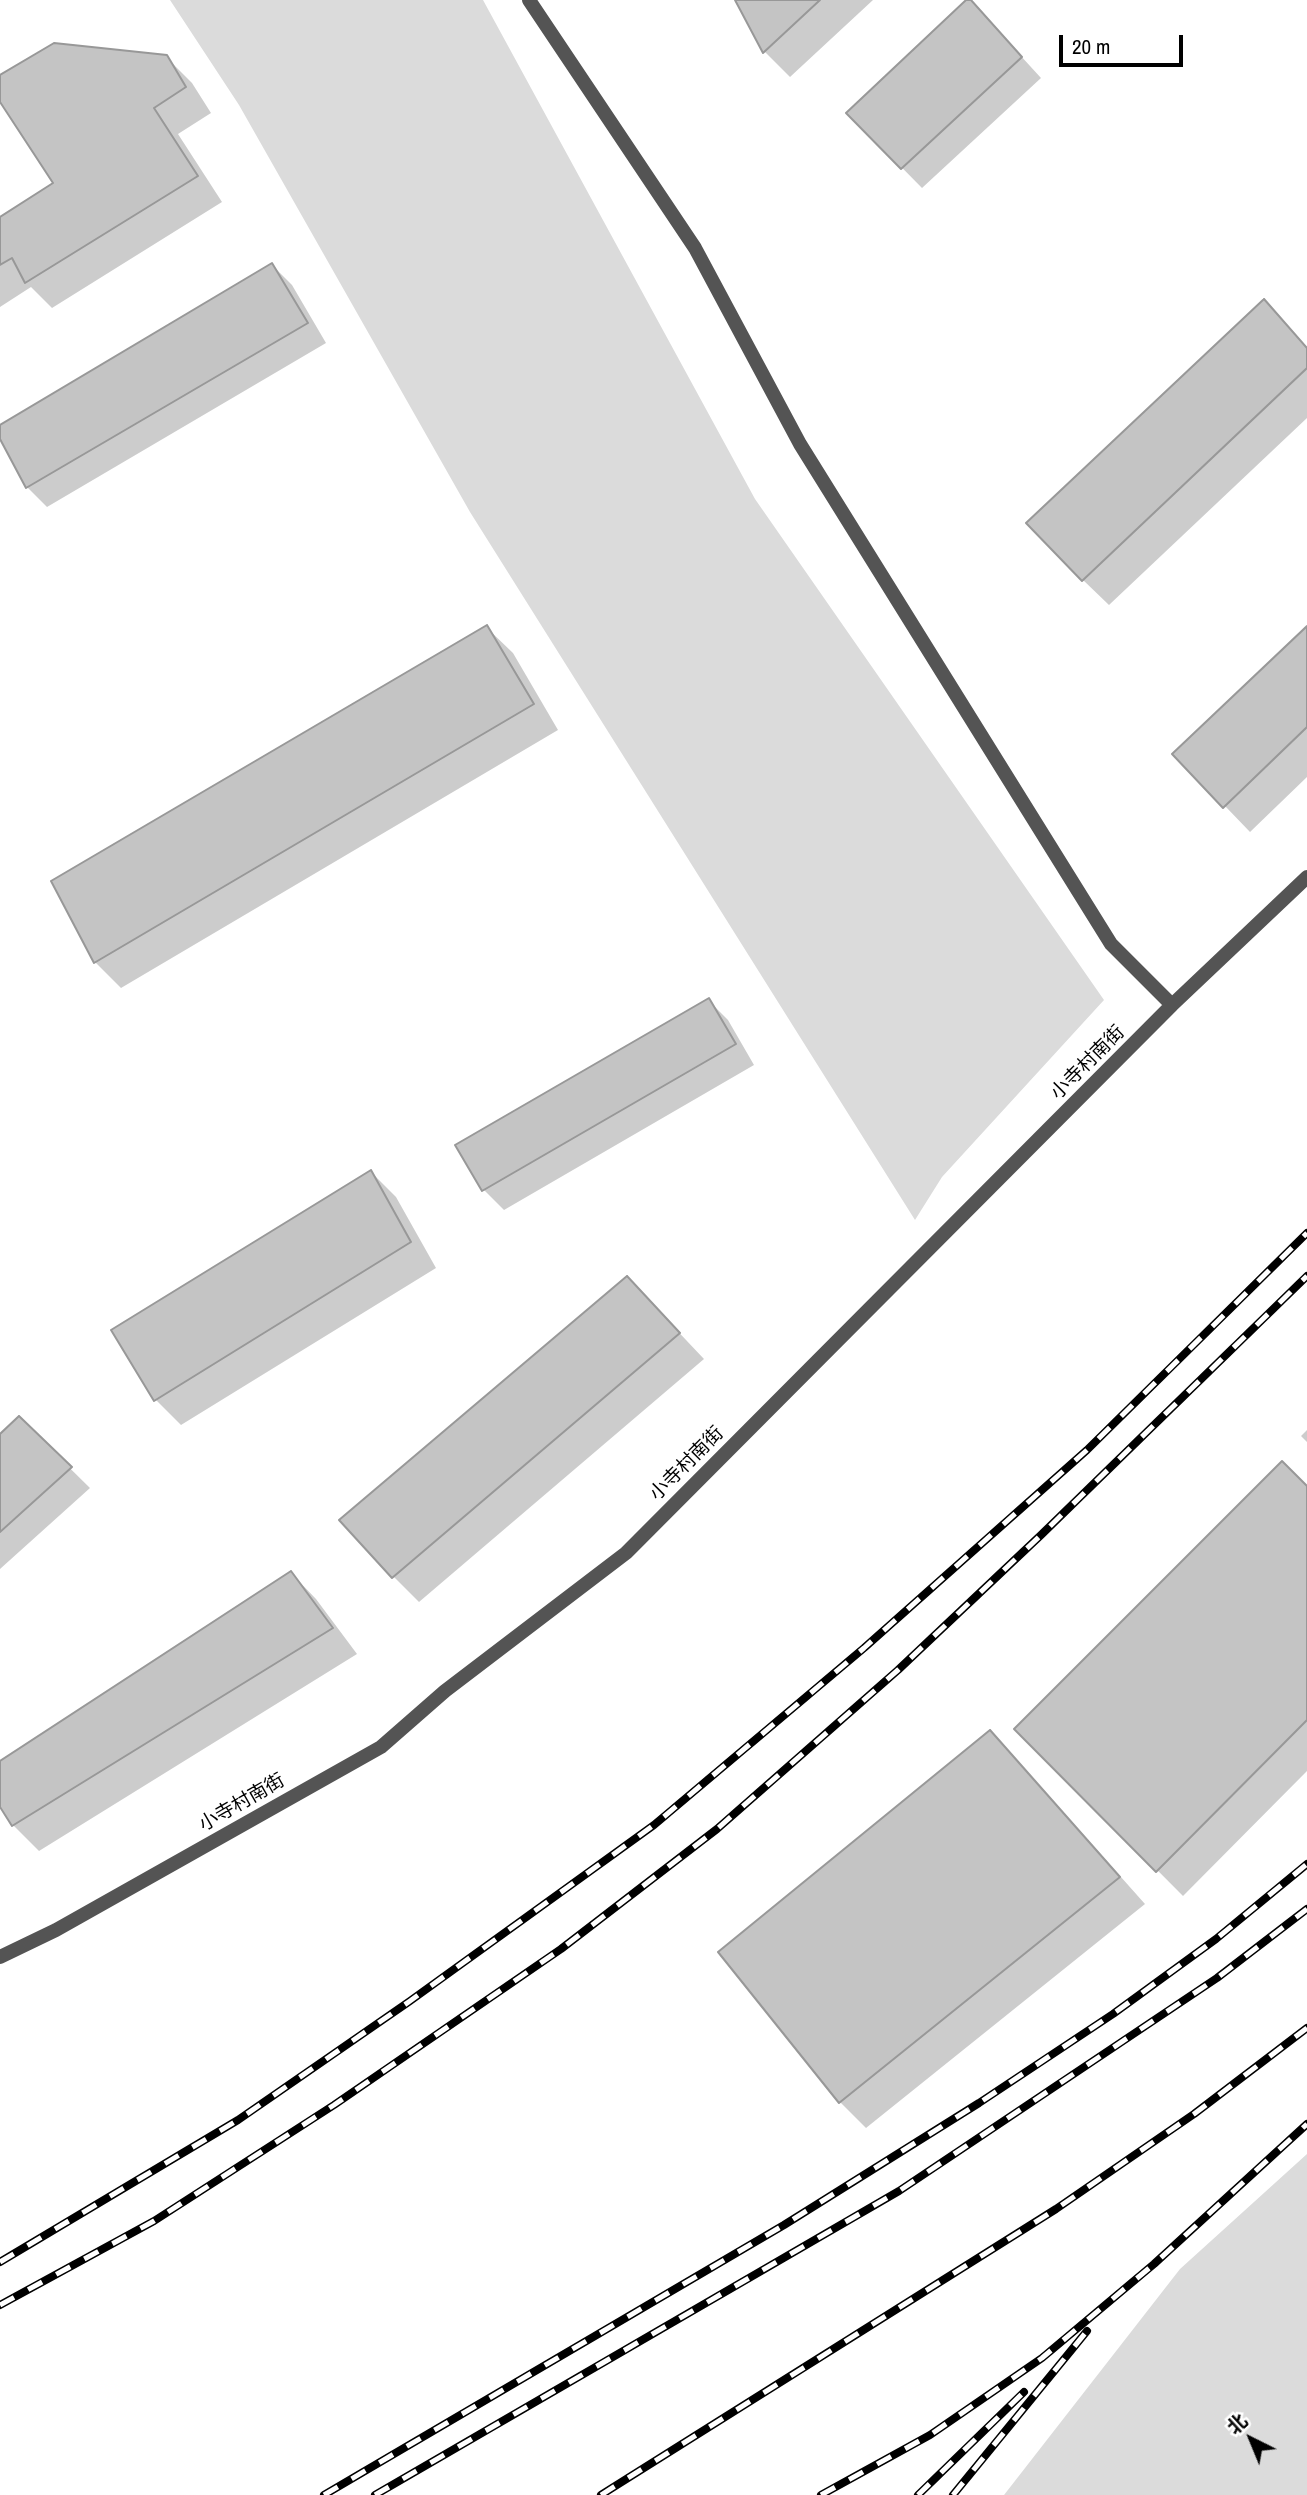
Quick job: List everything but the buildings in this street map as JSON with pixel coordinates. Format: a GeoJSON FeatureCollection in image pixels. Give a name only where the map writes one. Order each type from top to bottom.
{"type":"FeatureCollection","features":[{"type":"Feature","properties":{"kind":"street"},"geometry":{"type":"LineString","coordinates":[[528,0],[695,248],[800,444],[1111,944],[1172,1005]]}},
{"type":"Feature","properties":{"kind":"street","name":"小寺村南街"},"geometry":{"type":"LineString","coordinates":[[0,1957],[56,1930],[381,1747],[445,1691],[626,1553],[1172,1005],[1307,877]]}},
{"type":"Feature","properties":{"kind":"shaded area"},"geometry":{"type":"Polygon","coordinates":[[[170,0],[483,0],[755,499],[1104,1000],[942,1177],[915,1220],[470,512],[239,105],[170,0]]]}},
{"type":"Feature","properties":{"kind":"shaded area"},"geometry":{"type":"Polygon","coordinates":[[[1307,2154],[1307,2495],[1004,2495],[1180,2269],[1307,2154]]]}},
{"type":"Feature","properties":{"kind":"railway"},"geometry":{"type":"LineString","coordinates":[[0,2262],[238,2120],[410,2001],[654,1825],[864,1648],[1087,1450],[1307,1233]]}},
{"type":"Feature","properties":{"kind":"railway"},"geometry":{"type":"LineString","coordinates":[[0,2305],[154,2221],[334,2105],[561,1949],[717,1829],[898,1670],[1307,1276]]}},
{"type":"Feature","properties":{"kind":"railway"},"geometry":{"type":"LineString","coordinates":[[324,2495],[784,2225],[979,2103],[1113,2014],[1216,1939],[1307,1864]]}},
{"type":"Feature","properties":{"kind":"railway"},"geometry":{"type":"LineString","coordinates":[[375,2495],[899,2191],[1217,1978],[1307,1909]]}},
{"type":"Feature","properties":{"kind":"railway"},"geometry":{"type":"LineString","coordinates":[[601,2495],[1056,2209],[1194,2114],[1307,2028]]}},
{"type":"Feature","properties":{"kind":"railway"},"geometry":{"type":"LineString","coordinates":[[821,2495],[930,2435],[1042,2358],[1154,2264],[1307,2124]]}},
{"type":"Feature","properties":{"kind":"railway"},"geometry":{"type":"LineString","coordinates":[[953,2495],[1087,2331]]}},
{"type":"Feature","properties":{"kind":"railway"},"geometry":{"type":"LineString","coordinates":[[918,2495],[1024,2392]]}}]}
